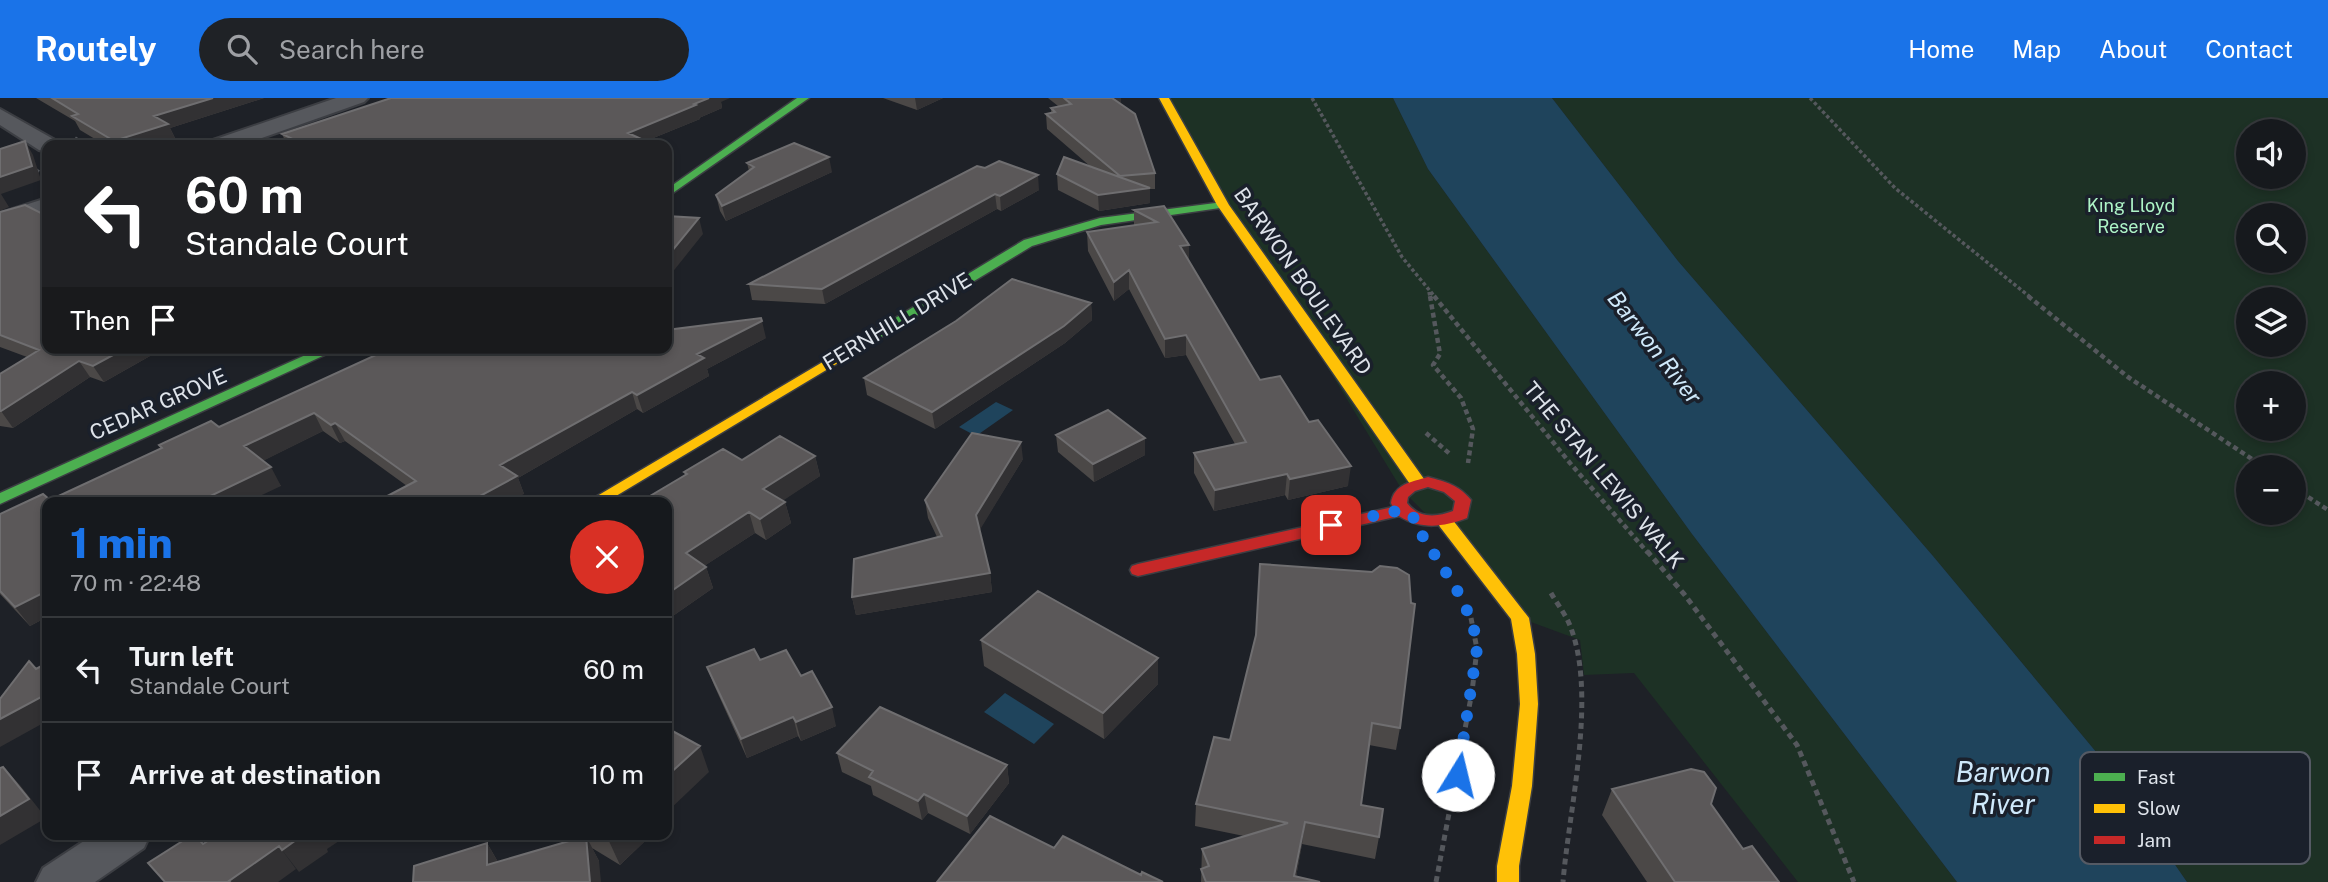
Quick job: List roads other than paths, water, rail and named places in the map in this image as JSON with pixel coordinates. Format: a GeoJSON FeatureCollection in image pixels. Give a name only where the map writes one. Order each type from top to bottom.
{"type":"FeatureCollection","features":[{"type":"Feature","properties":{"kind":"street"},"geometry":{"type":"LineString","coordinates":[[235,140],[357,98]]}},
{"type":"Feature","properties":{"kind":"street"},"geometry":{"type":"LineString","coordinates":[[672,190],[804,98]]}},
{"type":"Feature","properties":{"kind":"street","name":"BARWON BOULEVARD"},"geometry":{"type":"LineString","coordinates":[[1164,98],[1223,205],[1418,482]]}},
{"type":"Feature","properties":{"kind":"street"},"geometry":{"type":"LineString","coordinates":[[0,116],[42,142]]}},
{"type":"Feature","properties":{"kind":"street","name":"FERNHILL DRIVE"},"geometry":{"type":"LineString","coordinates":[[603,497],[1028,243],[1059,230],[1088,224],[1223,205]]}},
{"type":"Feature","properties":{"kind":"street"},"geometry":{"type":"LineString","coordinates":[[0,221],[42,207]]}},
{"type":"Feature","properties":{"kind":"street","name":"CEDAR GROVE"},"geometry":{"type":"LineString","coordinates":[[0,499],[320,354]]}},
{"type":"Feature","properties":{"kind":"street"},"geometry":{"type":"LineString","coordinates":[[1418,482],[1440,484],[1458,493],[1464,508],[1461,514],[1446,523],[1417,520],[1402,510],[1399,503],[1402,490],[1418,482]]}},
{"type":"Feature","properties":{"kind":"street"},"geometry":{"type":"LineString","coordinates":[[1139,570],[1402,510]]}},
{"type":"Feature","properties":{"kind":"street"},"geometry":{"type":"LineString","coordinates":[[1446,523],[1520,618],[1526,654],[1529,704],[1522,786],[1508,866],[1508,882]]}},
{"type":"Feature","properties":{"kind":"street"},"geometry":{"type":"LineString","coordinates":[[59,882],[121,840]]}},
{"type":"Feature","properties":{"kind":"water","name":"Barwon River"},"geometry":{"type":"Polygon","coordinates":[[[1393,98],[1552,98],[1678,261],[1933,556],[2096,752],[2080,752],[2080,864],[2175,864],[2187,882],[1957,882],[1692,534],[1428,169],[1393,98]]]}},
{"type":"Feature","properties":{"kind":"water"},"geometry":{"type":"Polygon","coordinates":[[[996,402],[1013,410],[976,436],[959,427],[996,402]]]}},
{"type":"Feature","properties":{"kind":"water"},"geometry":{"type":"Polygon","coordinates":[[[1005,693],[1054,724],[1034,744],[984,712],[1005,693]]]}},
{"type":"Feature","properties":{"kind":"park label","name":"King Lloyd Reserve"},"geometry":{"type":"Point","coordinates":[2131,215]}}]}
